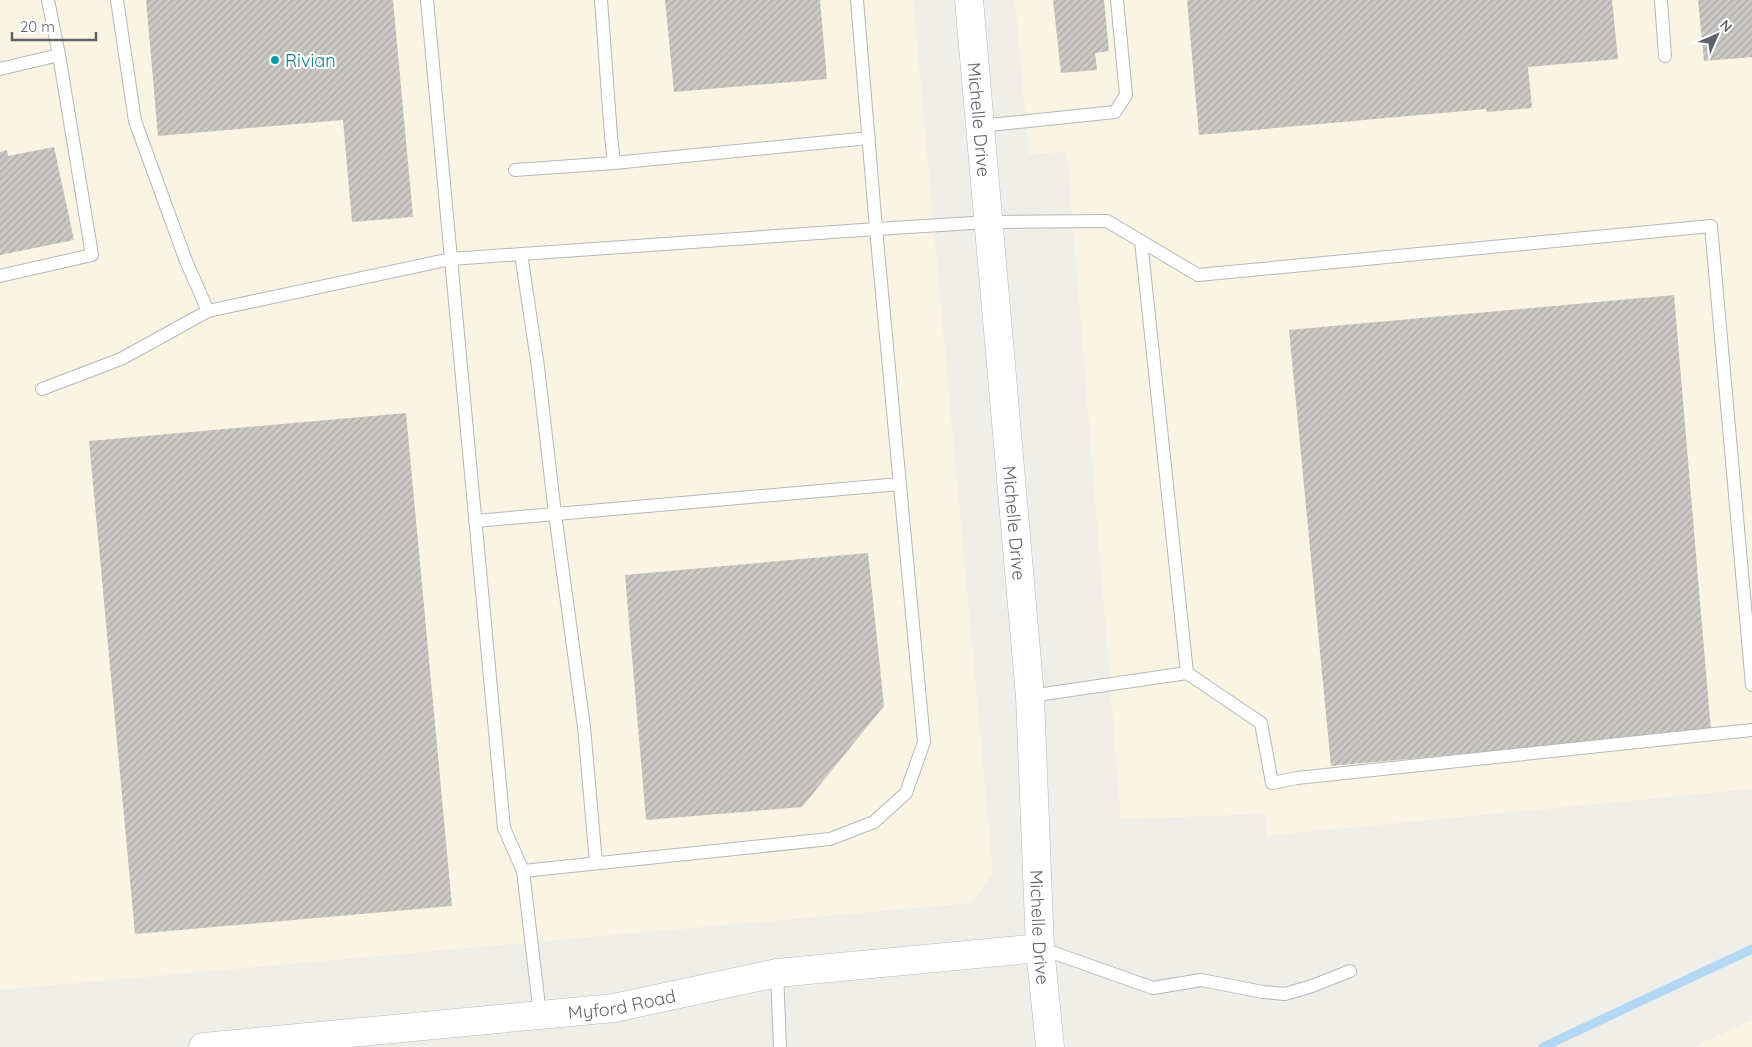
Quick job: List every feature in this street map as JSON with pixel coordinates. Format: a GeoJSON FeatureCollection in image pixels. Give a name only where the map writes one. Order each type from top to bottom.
{"type":"FeatureCollection","features":[{"type":"Feature","properties":{"kind":"street","name":"Michelle Drive"},"geometry":{"type":"LineString","coordinates":[[969,0],[1030,696],[1040,948],[1050,1047]]}},
{"type":"Feature","properties":{"kind":"street","name":"Myford Road"},"geometry":{"type":"LineString","coordinates":[[203,1047],[230,1046],[614,1008],[777,973],[1040,948]]}},
{"type":"Feature","properties":{"kind":"lane"},"geometry":{"type":"LineString","coordinates":[[0,276],[92,255],[59,54],[48,0]]}},
{"type":"Feature","properties":{"kind":"lane"},"geometry":{"type":"LineString","coordinates":[[117,0],[135,121],[186,261],[208,311]]}},
{"type":"Feature","properties":{"kind":"lane"},"geometry":{"type":"LineString","coordinates":[[427,0],[504,828],[523,870],[540,1015]]}},
{"type":"Feature","properties":{"kind":"lane"},"geometry":{"type":"LineString","coordinates":[[601,0],[614,163]]}},
{"type":"Feature","properties":{"kind":"lane"},"geometry":{"type":"LineString","coordinates":[[523,870],[830,840],[874,822],[906,793],[924,742],[876,229],[857,0]]}},
{"type":"Feature","properties":{"kind":"lane"},"geometry":{"type":"LineString","coordinates":[[980,126],[1115,112],[1126,95],[1117,0]]}},
{"type":"Feature","properties":{"kind":"lane"},"geometry":{"type":"LineString","coordinates":[[1661,0],[1665,56]]}},
{"type":"Feature","properties":{"kind":"lane"},"geometry":{"type":"LineString","coordinates":[[0,69],[59,54]]}},
{"type":"Feature","properties":{"kind":"lane"},"geometry":{"type":"LineString","coordinates":[[515,170],[614,163],[868,138]]}},
{"type":"Feature","properties":{"kind":"lane"},"geometry":{"type":"LineString","coordinates":[[42,390],[121,359],[208,311],[451,259],[989,222],[1107,221],[1198,275],[1711,226],[1752,685]]}},
{"type":"Feature","properties":{"kind":"lane"},"geometry":{"type":"LineString","coordinates":[[1141,241],[1187,673]]}},
{"type":"Feature","properties":{"kind":"lane"},"geometry":{"type":"LineString","coordinates":[[520,254],[538,367],[555,514],[584,727],[596,863]]}},
{"type":"Feature","properties":{"kind":"lane"},"geometry":{"type":"LineString","coordinates":[[476,521],[900,484]]}},
{"type":"Feature","properties":{"kind":"lane"},"geometry":{"type":"LineString","coordinates":[[1030,696],[1187,673],[1261,724],[1272,782],[1752,730]]}},
{"type":"Feature","properties":{"kind":"lane"},"geometry":{"type":"LineString","coordinates":[[1040,948],[1153,988],[1201,980],[1263,992],[1285,994],[1350,971]]}},
{"type":"Feature","properties":{"kind":"lane"},"geometry":{"type":"LineString","coordinates":[[777,973],[780,1047]]}},
{"type":"Feature","properties":{"kind":"shaded area"},"geometry":{"type":"Polygon","coordinates":[[[0,0],[913,0],[993,874],[971,903],[0,990],[0,0]]]}},
{"type":"Feature","properties":{"kind":"shaded area"},"geometry":{"type":"Polygon","coordinates":[[[1015,0],[1752,0],[1752,789],[1266,836],[1265,814],[1121,819],[1067,152],[1029,154],[1015,0]]]}},
{"type":"Feature","properties":{"kind":"shaded area"},"geometry":{"type":"Polygon","coordinates":[[[1752,1020],[1752,1047],[1694,1047],[1749,1021],[1752,1020]]]}},
{"type":"Feature","properties":{"kind":"building","name":"Rivian"},"geometry":{"type":"Polygon","coordinates":[[[146,0],[393,0],[413,217],[352,222],[343,120],[158,136],[146,0]]]}},
{"type":"Feature","properties":{"kind":"building"},"geometry":{"type":"Polygon","coordinates":[[[665,0],[820,0],[827,79],[674,92],[665,0]]]}},
{"type":"Feature","properties":{"kind":"building"},"geometry":{"type":"Polygon","coordinates":[[[1053,0],[1104,0],[1109,51],[1095,53],[1097,70],[1061,73],[1053,0]]]}},
{"type":"Feature","properties":{"kind":"building"},"geometry":{"type":"Polygon","coordinates":[[[1187,0],[1612,0],[1618,59],[1528,67],[1532,108],[1487,112],[1486,109],[1199,135],[1187,0]]]}},
{"type":"Feature","properties":{"kind":"building"},"geometry":{"type":"Polygon","coordinates":[[[1698,0],[1752,0],[1752,57],[1704,61],[1698,0]]]}},
{"type":"Feature","properties":{"kind":"building"},"geometry":{"type":"Polygon","coordinates":[[[54,147],[74,240],[0,255],[0,152],[7,150],[8,156],[54,147]]]}},
{"type":"Feature","properties":{"kind":"building"},"geometry":{"type":"Polygon","coordinates":[[[1674,295],[1711,731],[1331,766],[1289,330],[1674,295]]]}},
{"type":"Feature","properties":{"kind":"building"},"geometry":{"type":"Polygon","coordinates":[[[406,413],[452,906],[135,934],[89,441],[406,413]]]}},
{"type":"Feature","properties":{"kind":"building"},"geometry":{"type":"Polygon","coordinates":[[[868,553],[884,706],[802,807],[646,820],[625,575],[868,553]]]}},
{"type":"Feature","properties":{"kind":"waterway"},"geometry":{"type":"LineString","coordinates":[[1543,1047],[1752,949]]}},
{"type":"Feature","properties":{"kind":"place","name":"Rivian"},"geometry":{"type":"Point","coordinates":[275,60]}}]}
